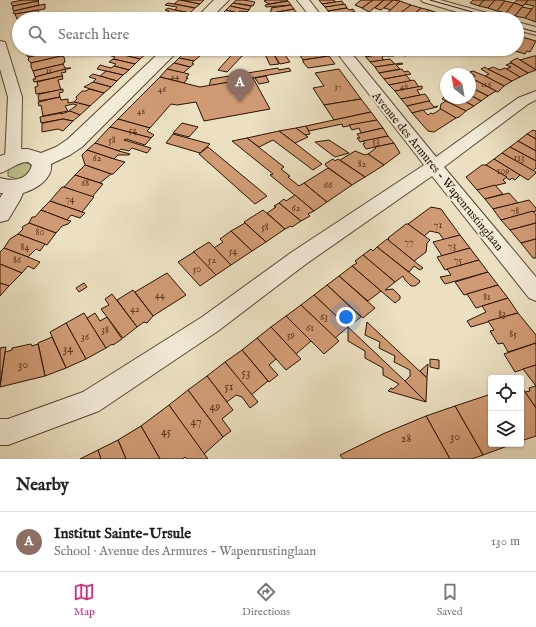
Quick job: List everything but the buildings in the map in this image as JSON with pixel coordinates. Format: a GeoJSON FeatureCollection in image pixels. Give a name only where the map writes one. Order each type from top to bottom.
{"type":"FeatureCollection","features":[{"type":"Feature","properties":{"kind":"street"},"geometry":{"type":"LineString","coordinates":[[209,12],[222,0]]}},
{"type":"Feature","properties":{"kind":"street"},"geometry":{"type":"LineString","coordinates":[[303,0],[312,12]]}},
{"type":"Feature","properties":{"kind":"street"},"geometry":{"type":"LineString","coordinates":[[427,0],[469,12]]}},
{"type":"Feature","properties":{"kind":"street"},"geometry":{"type":"LineString","coordinates":[[524,28],[536,31]]}},
{"type":"Feature","properties":{"kind":"street"},"geometry":{"type":"LineString","coordinates":[[0,45],[15,97],[7,162],[26,156],[37,158],[40,161],[42,169],[35,179],[28,183],[7,186],[13,195],[0,214]]}},
{"type":"Feature","properties":{"kind":"street"},"geometry":{"type":"LineString","coordinates":[[40,161],[63,151],[75,143],[165,56]]}},
{"type":"Feature","properties":{"kind":"street","name":"Avenue des Armures - Wapenrustinglaan"},"geometry":{"type":"LineString","coordinates":[[347,56],[536,292]]}},
{"type":"Feature","properties":{"kind":"street"},"geometry":{"type":"LineString","coordinates":[[0,432],[8,432],[90,402],[210,324],[299,258],[536,94]]}},
{"type":"Feature","properties":{"kind":"green space"},"geometry":{"type":"Polygon","coordinates":[[[24,162],[32,167],[28,175],[17,179],[8,176],[8,169],[24,162]]]}},
{"type":"Feature","properties":{"kind":"tram line"},"geometry":{"type":"LineString","coordinates":[[430,0],[472,12]]}},
{"type":"Feature","properties":{"kind":"tram line"},"geometry":{"type":"LineString","coordinates":[[524,29],[536,32]]}},
{"type":"Feature","properties":{"kind":"place","name":"Institut Sainte-Ursule"},"geometry":{"type":"Point","coordinates":[240,102]}}]}
